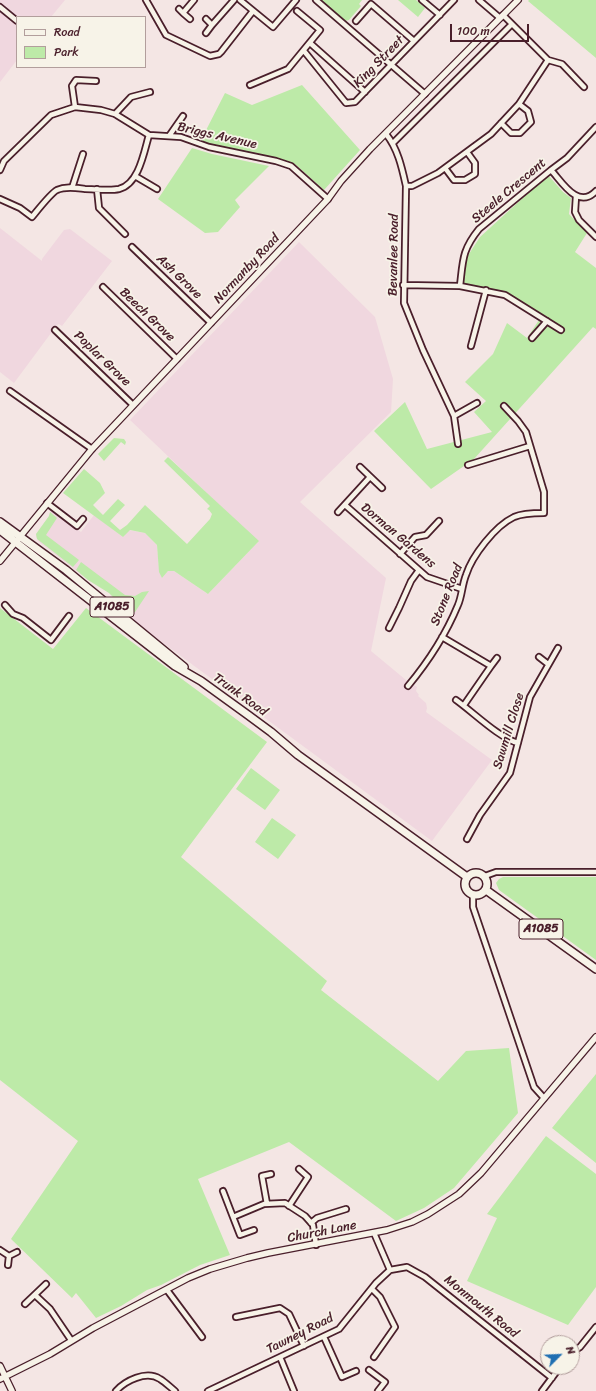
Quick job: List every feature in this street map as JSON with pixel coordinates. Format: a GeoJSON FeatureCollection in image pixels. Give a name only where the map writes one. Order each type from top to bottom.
{"type":"FeatureCollection","features":[{"type":"Feature","properties":{"kind":"main road","name":"A1085"},"geometry":{"type":"LineString","coordinates":[[0,522],[17,538]]}},
{"type":"Feature","properties":{"kind":"main road","name":"Trunk Road"},"geometry":{"type":"LineString","coordinates":[[0,530],[17,538],[46,567],[175,666],[201,682],[271,732],[298,755],[467,877]]}},
{"type":"Feature","properties":{"kind":"main road"},"geometry":{"type":"LineString","coordinates":[[476,872],[484,876],[487,883],[486,890],[480,894],[470,893],[465,887],[467,877],[476,872]]}},
{"type":"Feature","properties":{"kind":"main road","name":"A1085"},"geometry":{"type":"LineString","coordinates":[[486,890],[596,968]]}},
{"type":"Feature","properties":{"kind":"street"},"geometry":{"type":"LineString","coordinates":[[146,0],[155,19],[166,35],[210,56],[221,52],[253,11]]}},
{"type":"Feature","properties":{"kind":"street"},"geometry":{"type":"LineString","coordinates":[[183,13],[194,0]]}},
{"type":"Feature","properties":{"kind":"street"},"geometry":{"type":"LineString","coordinates":[[206,33],[234,0]]}},
{"type":"Feature","properties":{"kind":"street"},"geometry":{"type":"LineString","coordinates":[[240,0],[273,27],[296,0]]}},
{"type":"Feature","properties":{"kind":"street"},"geometry":{"type":"LineString","coordinates":[[316,0],[425,94]]}},
{"type":"Feature","properties":{"kind":"street"},"geometry":{"type":"LineString","coordinates":[[422,0],[440,15]]}},
{"type":"Feature","properties":{"kind":"street","name":"King Street"},"geometry":{"type":"LineString","coordinates":[[304,51],[346,103],[355,102],[454,0]]}},
{"type":"Feature","properties":{"kind":"street"},"geometry":{"type":"LineString","coordinates":[[478,0],[512,24],[548,60],[562,64],[584,87]]}},
{"type":"Feature","properties":{"kind":"street","name":"Normanby Road"},"geometry":{"type":"LineString","coordinates":[[0,561],[17,538],[92,449],[328,199],[341,182],[386,134],[518,0]]}},
{"type":"Feature","properties":{"kind":"street"},"geometry":{"type":"LineString","coordinates":[[356,21],[371,4],[414,41]]}},
{"type":"Feature","properties":{"kind":"street"},"geometry":{"type":"LineString","coordinates":[[0,7],[16,20]]}},
{"type":"Feature","properties":{"kind":"street"},"geometry":{"type":"LineString","coordinates":[[179,9],[190,19]]}},
{"type":"Feature","properties":{"kind":"street"},"geometry":{"type":"LineString","coordinates":[[250,85],[288,68],[304,51],[320,30],[297,11]]}},
{"type":"Feature","properties":{"kind":"street"},"geometry":{"type":"LineString","coordinates":[[206,19],[212,25]]}},
{"type":"Feature","properties":{"kind":"street"},"geometry":{"type":"LineString","coordinates":[[393,143],[512,24]]}},
{"type":"Feature","properties":{"kind":"street"},"geometry":{"type":"LineString","coordinates":[[310,43],[365,92]]}},
{"type":"Feature","properties":{"kind":"street"},"geometry":{"type":"LineString","coordinates":[[406,186],[412,186],[438,173],[491,134],[518,104],[548,60]]}},
{"type":"Feature","properties":{"kind":"street"},"geometry":{"type":"LineString","coordinates":[[75,107],[72,86],[76,80],[96,81]]}},
{"type":"Feature","properties":{"kind":"street"},"geometry":{"type":"LineString","coordinates":[[115,114],[131,98],[150,92]]}},
{"type":"Feature","properties":{"kind":"street"},"geometry":{"type":"LineString","coordinates":[[501,123],[511,133],[520,133],[530,122],[528,111],[518,104]]}},
{"type":"Feature","properties":{"kind":"street","name":"Briggs Avenue"},"geometry":{"type":"LineString","coordinates":[[0,170],[4,161],[51,115],[75,107],[101,110],[115,114],[149,135],[181,137],[209,147],[276,161],[291,166],[328,199]]}},
{"type":"Feature","properties":{"kind":"street"},"geometry":{"type":"LineString","coordinates":[[169,136],[183,116]]}},
{"type":"Feature","properties":{"kind":"street","name":"Steele Crescent"},"geometry":{"type":"LineString","coordinates":[[460,286],[463,257],[470,239],[479,229],[567,158],[596,127]]}},
{"type":"Feature","properties":{"kind":"street","name":"Bevanlee Road"},"geometry":{"type":"LineString","coordinates":[[386,134],[393,143],[406,186],[403,285],[404,303],[423,350],[454,416],[458,444]]}},
{"type":"Feature","properties":{"kind":"street"},"geometry":{"type":"LineString","coordinates":[[0,199],[20,208],[32,217],[56,190],[69,187],[119,189],[127,185],[135,176],[141,165],[149,135]]}},
{"type":"Feature","properties":{"kind":"street"},"geometry":{"type":"LineString","coordinates":[[445,168],[454,180],[465,180],[475,174],[475,163],[467,152]]}},
{"type":"Feature","properties":{"kind":"street"},"geometry":{"type":"LineString","coordinates":[[72,188],[83,154]]}},
{"type":"Feature","properties":{"kind":"street"},"geometry":{"type":"LineString","coordinates":[[551,170],[569,191],[576,196],[591,196],[596,191]]}},
{"type":"Feature","properties":{"kind":"street"},"geometry":{"type":"LineString","coordinates":[[135,176],[157,189]]}},
{"type":"Feature","properties":{"kind":"street"},"geometry":{"type":"LineString","coordinates":[[97,189],[99,208],[125,234]]}},
{"type":"Feature","properties":{"kind":"street"},"geometry":{"type":"LineString","coordinates":[[576,196],[575,212],[579,220],[596,237]]}},
{"type":"Feature","properties":{"kind":"street","name":"Ash Grove"},"geometry":{"type":"LineString","coordinates":[[132,247],[211,323]]}},
{"type":"Feature","properties":{"kind":"street"},"geometry":{"type":"LineString","coordinates":[[403,285],[460,286],[505,295],[561,330]]}},
{"type":"Feature","properties":{"kind":"street","name":"Beech Grove"},"geometry":{"type":"LineString","coordinates":[[103,287],[177,359]]}},
{"type":"Feature","properties":{"kind":"street"},"geometry":{"type":"LineString","coordinates":[[471,346],[486,290]]}},
{"type":"Feature","properties":{"kind":"street"},"geometry":{"type":"LineString","coordinates":[[532,338],[547,321]]}},
{"type":"Feature","properties":{"kind":"street","name":"Poplar Grove"},"geometry":{"type":"LineString","coordinates":[[55,330],[133,405]]}},
{"type":"Feature","properties":{"kind":"street"},"geometry":{"type":"LineString","coordinates":[[10,391],[92,449]]}},
{"type":"Feature","properties":{"kind":"street"},"geometry":{"type":"LineString","coordinates":[[454,416],[477,403]]}},
{"type":"Feature","properties":{"kind":"street"},"geometry":{"type":"LineString","coordinates":[[468,465],[530,446],[526,432],[504,406]]}},
{"type":"Feature","properties":{"kind":"street","name":"Stone Road"},"geometry":{"type":"LineString","coordinates":[[408,686],[421,670],[442,636],[458,604],[466,574],[477,554],[494,532],[514,517],[530,513],[544,513],[544,492],[530,446]]}},
{"type":"Feature","properties":{"kind":"street","name":"Dorman Gardens"},"geometry":{"type":"LineString","coordinates":[[360,467],[382,488]]}},
{"type":"Feature","properties":{"kind":"street","name":"Dorman Gardens"},"geometry":{"type":"LineString","coordinates":[[338,512],[370,477]]}},
{"type":"Feature","properties":{"kind":"street"},"geometry":{"type":"LineString","coordinates":[[47,503],[77,526],[83,519]]}},
{"type":"Feature","properties":{"kind":"street","name":"Dorman Gardens"},"geometry":{"type":"LineString","coordinates":[[345,505],[427,577],[462,589]]}},
{"type":"Feature","properties":{"kind":"street"},"geometry":{"type":"LineString","coordinates":[[400,554],[415,537],[426,534],[439,520]]}},
{"type":"Feature","properties":{"kind":"street"},"geometry":{"type":"LineString","coordinates":[[389,628],[411,581],[418,570]]}},
{"type":"Feature","properties":{"kind":"street"},"geometry":{"type":"LineString","coordinates":[[5,605],[13,614],[23,618],[51,640],[69,616]]}},
{"type":"Feature","properties":{"kind":"street"},"geometry":{"type":"LineString","coordinates":[[442,636],[491,666]]}},
{"type":"Feature","properties":{"kind":"street","name":"Sawmill Close"},"geometry":{"type":"LineString","coordinates":[[467,840],[480,815],[510,773],[530,697],[558,648]]}},
{"type":"Feature","properties":{"kind":"street"},"geometry":{"type":"LineString","coordinates":[[539,657],[548,664]]}},
{"type":"Feature","properties":{"kind":"street"},"geometry":{"type":"LineString","coordinates":[[464,706],[496,658]]}},
{"type":"Feature","properties":{"kind":"street"},"geometry":{"type":"LineString","coordinates":[[456,700],[511,741],[518,743]]}},
{"type":"Feature","properties":{"kind":"street"},"geometry":{"type":"LineString","coordinates":[[484,876],[496,872],[596,872]]}},
{"type":"Feature","properties":{"kind":"street"},"geometry":{"type":"LineString","coordinates":[[473,894],[473,907],[534,1087],[544,1098]]}},
{"type":"Feature","properties":{"kind":"street","name":"Church Lane"},"geometry":{"type":"LineString","coordinates":[[3,1378],[50,1354],[93,1328],[188,1278],[210,1269],[247,1258],[387,1230],[412,1222],[434,1210],[459,1194],[481,1173],[596,1037]]}},
{"type":"Feature","properties":{"kind":"street"},"geometry":{"type":"LineString","coordinates":[[289,1206],[308,1177],[299,1169]]}},
{"type":"Feature","properties":{"kind":"street"},"geometry":{"type":"LineString","coordinates":[[267,1204],[262,1176],[271,1174]]}},
{"type":"Feature","properties":{"kind":"street"},"geometry":{"type":"LineString","coordinates":[[223,1191],[240,1235],[254,1230]]}},
{"type":"Feature","properties":{"kind":"street"},"geometry":{"type":"LineString","coordinates":[[233,1218],[264,1204],[285,1203],[311,1222],[313,1225],[316,1244]]}},
{"type":"Feature","properties":{"kind":"street"},"geometry":{"type":"LineString","coordinates":[[311,1222],[317,1218],[346,1209]]}},
{"type":"Feature","properties":{"kind":"street"},"geometry":{"type":"LineString","coordinates":[[374,1233],[390,1270]]}},
{"type":"Feature","properties":{"kind":"street"},"geometry":{"type":"LineString","coordinates":[[0,1250],[9,1256]]}},
{"type":"Feature","properties":{"kind":"street"},"geometry":{"type":"LineString","coordinates":[[9,1256],[18,1252]]}},
{"type":"Feature","properties":{"kind":"street"},"geometry":{"type":"LineString","coordinates":[[8,1266],[9,1256]]}},
{"type":"Feature","properties":{"kind":"street","name":"Monmouth Road"},"geometry":{"type":"LineString","coordinates":[[390,1270],[407,1267],[425,1277],[552,1378]]}},
{"type":"Feature","properties":{"kind":"street","name":"Tawney Road"},"geometry":{"type":"LineString","coordinates":[[208,1391],[217,1389],[339,1329],[372,1288],[390,1270]]}},
{"type":"Feature","properties":{"kind":"street"},"geometry":{"type":"LineString","coordinates":[[26,1304],[46,1284]]}},
{"type":"Feature","properties":{"kind":"street"},"geometry":{"type":"LineString","coordinates":[[372,1288],[380,1297],[395,1327],[374,1357]]}},
{"type":"Feature","properties":{"kind":"street"},"geometry":{"type":"LineString","coordinates":[[167,1290],[202,1337]]}},
{"type":"Feature","properties":{"kind":"street"},"geometry":{"type":"LineString","coordinates":[[35,1295],[50,1309],[71,1340]]}},
{"type":"Feature","properties":{"kind":"street"},"geometry":{"type":"LineString","coordinates":[[236,1317],[280,1308],[289,1314],[304,1346]]}},
{"type":"Feature","properties":{"kind":"street"},"geometry":{"type":"LineString","coordinates":[[580,1347],[596,1327]]}},
{"type":"Feature","properties":{"kind":"street"},"geometry":{"type":"LineString","coordinates":[[324,1337],[342,1377],[356,1371]]}},
{"type":"Feature","properties":{"kind":"street"},"geometry":{"type":"LineString","coordinates":[[280,1357],[294,1391]]}},
{"type":"Feature","properties":{"kind":"street"},"geometry":{"type":"LineString","coordinates":[[0,1366],[3,1378],[12,1391]]}},
{"type":"Feature","properties":{"kind":"street"},"geometry":{"type":"LineString","coordinates":[[369,1370],[385,1382],[378,1391],[374,1387]]}},
{"type":"Feature","properties":{"kind":"street"},"geometry":{"type":"LineString","coordinates":[[543,1391],[554,1375]]}},
{"type":"Feature","properties":{"kind":"street"},"geometry":{"type":"LineString","coordinates":[[116,1391],[122,1385],[143,1376],[159,1378],[175,1391]]}},
{"type":"Feature","properties":{"kind":"shaded area"},"geometry":{"type":"Polygon","coordinates":[[[0,0],[65,0],[52,16],[16,16],[16,61],[0,82],[0,0]]]}},
{"type":"Feature","properties":{"kind":"shaded area"},"geometry":{"type":"Polygon","coordinates":[[[0,228],[42,261],[64,230],[70,229],[112,261],[62,326],[59,324],[57,325],[14,383],[0,372],[0,228]]]}},
{"type":"Feature","properties":{"kind":"shaded area"},"geometry":{"type":"Polygon","coordinates":[[[299,242],[375,317],[393,379],[391,412],[300,502],[386,578],[371,651],[406,680],[417,687],[416,691],[419,695],[418,696],[426,703],[426,712],[492,760],[432,841],[140,626],[109,593],[88,580],[39,542],[36,537],[36,534],[49,516],[51,509],[81,532],[94,515],[123,537],[129,530],[145,533],[157,545],[159,568],[162,578],[168,571],[174,571],[208,594],[258,542],[130,420],[299,242]]]}},
{"type":"Feature","properties":{"kind":"green space"},"geometry":{"type":"Polygon","coordinates":[[[321,0],[362,0],[359,4],[361,6],[349,20],[345,21],[321,0]]]}},
{"type":"Feature","properties":{"kind":"green space"},"geometry":{"type":"Polygon","coordinates":[[[398,0],[416,0],[425,8],[418,17],[398,0]]]}},
{"type":"Feature","properties":{"kind":"green space"},"geometry":{"type":"Polygon","coordinates":[[[596,0],[596,58],[528,1],[596,0]]]}},
{"type":"Feature","properties":{"kind":"green space"},"geometry":{"type":"Polygon","coordinates":[[[302,85],[360,150],[324,190],[296,165],[275,158],[200,142],[225,93],[252,105],[302,85]]]}},
{"type":"Feature","properties":{"kind":"green space"},"geometry":{"type":"Polygon","coordinates":[[[192,148],[212,154],[269,166],[235,200],[240,207],[218,232],[205,233],[158,199],[192,148]]]}},
{"type":"Feature","properties":{"kind":"green space"},"geometry":{"type":"Polygon","coordinates":[[[548,175],[563,192],[571,198],[569,214],[587,233],[575,252],[596,268],[596,329],[593,327],[474,459],[431,489],[374,431],[405,402],[427,449],[492,432],[474,412],[486,401],[465,382],[493,354],[507,323],[527,338],[541,317],[504,293],[484,288],[463,286],[467,257],[480,237],[548,175]]]}},
{"type":"Feature","properties":{"kind":"green space"},"geometry":{"type":"Polygon","coordinates":[[[114,438],[124,439],[126,442],[125,445],[121,442],[104,461],[98,454],[114,438]]]}},
{"type":"Feature","properties":{"kind":"green space"},"geometry":{"type":"Polygon","coordinates":[[[168,457],[259,541],[208,594],[174,571],[168,571],[162,578],[159,572],[157,545],[145,533],[130,530],[123,537],[63,493],[84,469],[100,483],[105,493],[93,505],[103,515],[118,499],[125,505],[110,521],[120,530],[127,525],[145,505],[187,544],[210,519],[212,514],[207,509],[210,506],[164,461],[168,457]]]}},
{"type":"Feature","properties":{"kind":"green space"},"geometry":{"type":"Polygon","coordinates":[[[50,512],[57,518],[46,535],[79,560],[73,567],[37,539],[36,534],[49,516],[50,512]]]}},
{"type":"Feature","properties":{"kind":"green space"},"geometry":{"type":"Polygon","coordinates":[[[81,562],[125,595],[135,596],[142,592],[149,591],[135,612],[131,614],[109,593],[88,580],[76,570],[81,562]]]}},
{"type":"Feature","properties":{"kind":"green space"},"geometry":{"type":"Polygon","coordinates":[[[0,608],[53,649],[86,608],[267,742],[181,857],[327,981],[321,990],[438,1081],[466,1051],[509,1048],[518,1113],[454,1188],[424,1208],[396,1221],[289,1142],[198,1179],[230,1255],[200,1265],[161,1285],[147,1290],[121,1306],[96,1318],[76,1293],[72,1298],[11,1239],[78,1141],[0,1080],[0,608]]]}},
{"type":"Feature","properties":{"kind":"green space"},"geometry":{"type":"Polygon","coordinates":[[[251,768],[280,790],[265,810],[236,789],[251,768]]]}},
{"type":"Feature","properties":{"kind":"green space"},"geometry":{"type":"Polygon","coordinates":[[[272,818],[296,835],[278,859],[255,842],[272,818]]]}},
{"type":"Feature","properties":{"kind":"green space"},"geometry":{"type":"Polygon","coordinates":[[[503,877],[596,877],[596,960],[499,890],[496,883],[503,877]]]}},
{"type":"Feature","properties":{"kind":"green space"},"geometry":{"type":"Polygon","coordinates":[[[596,1074],[596,1163],[552,1128],[596,1074]]]}},
{"type":"Feature","properties":{"kind":"green space"},"geometry":{"type":"Polygon","coordinates":[[[546,1136],[596,1174],[596,1287],[568,1325],[467,1281],[497,1218],[487,1214],[546,1136]]]}}]}
